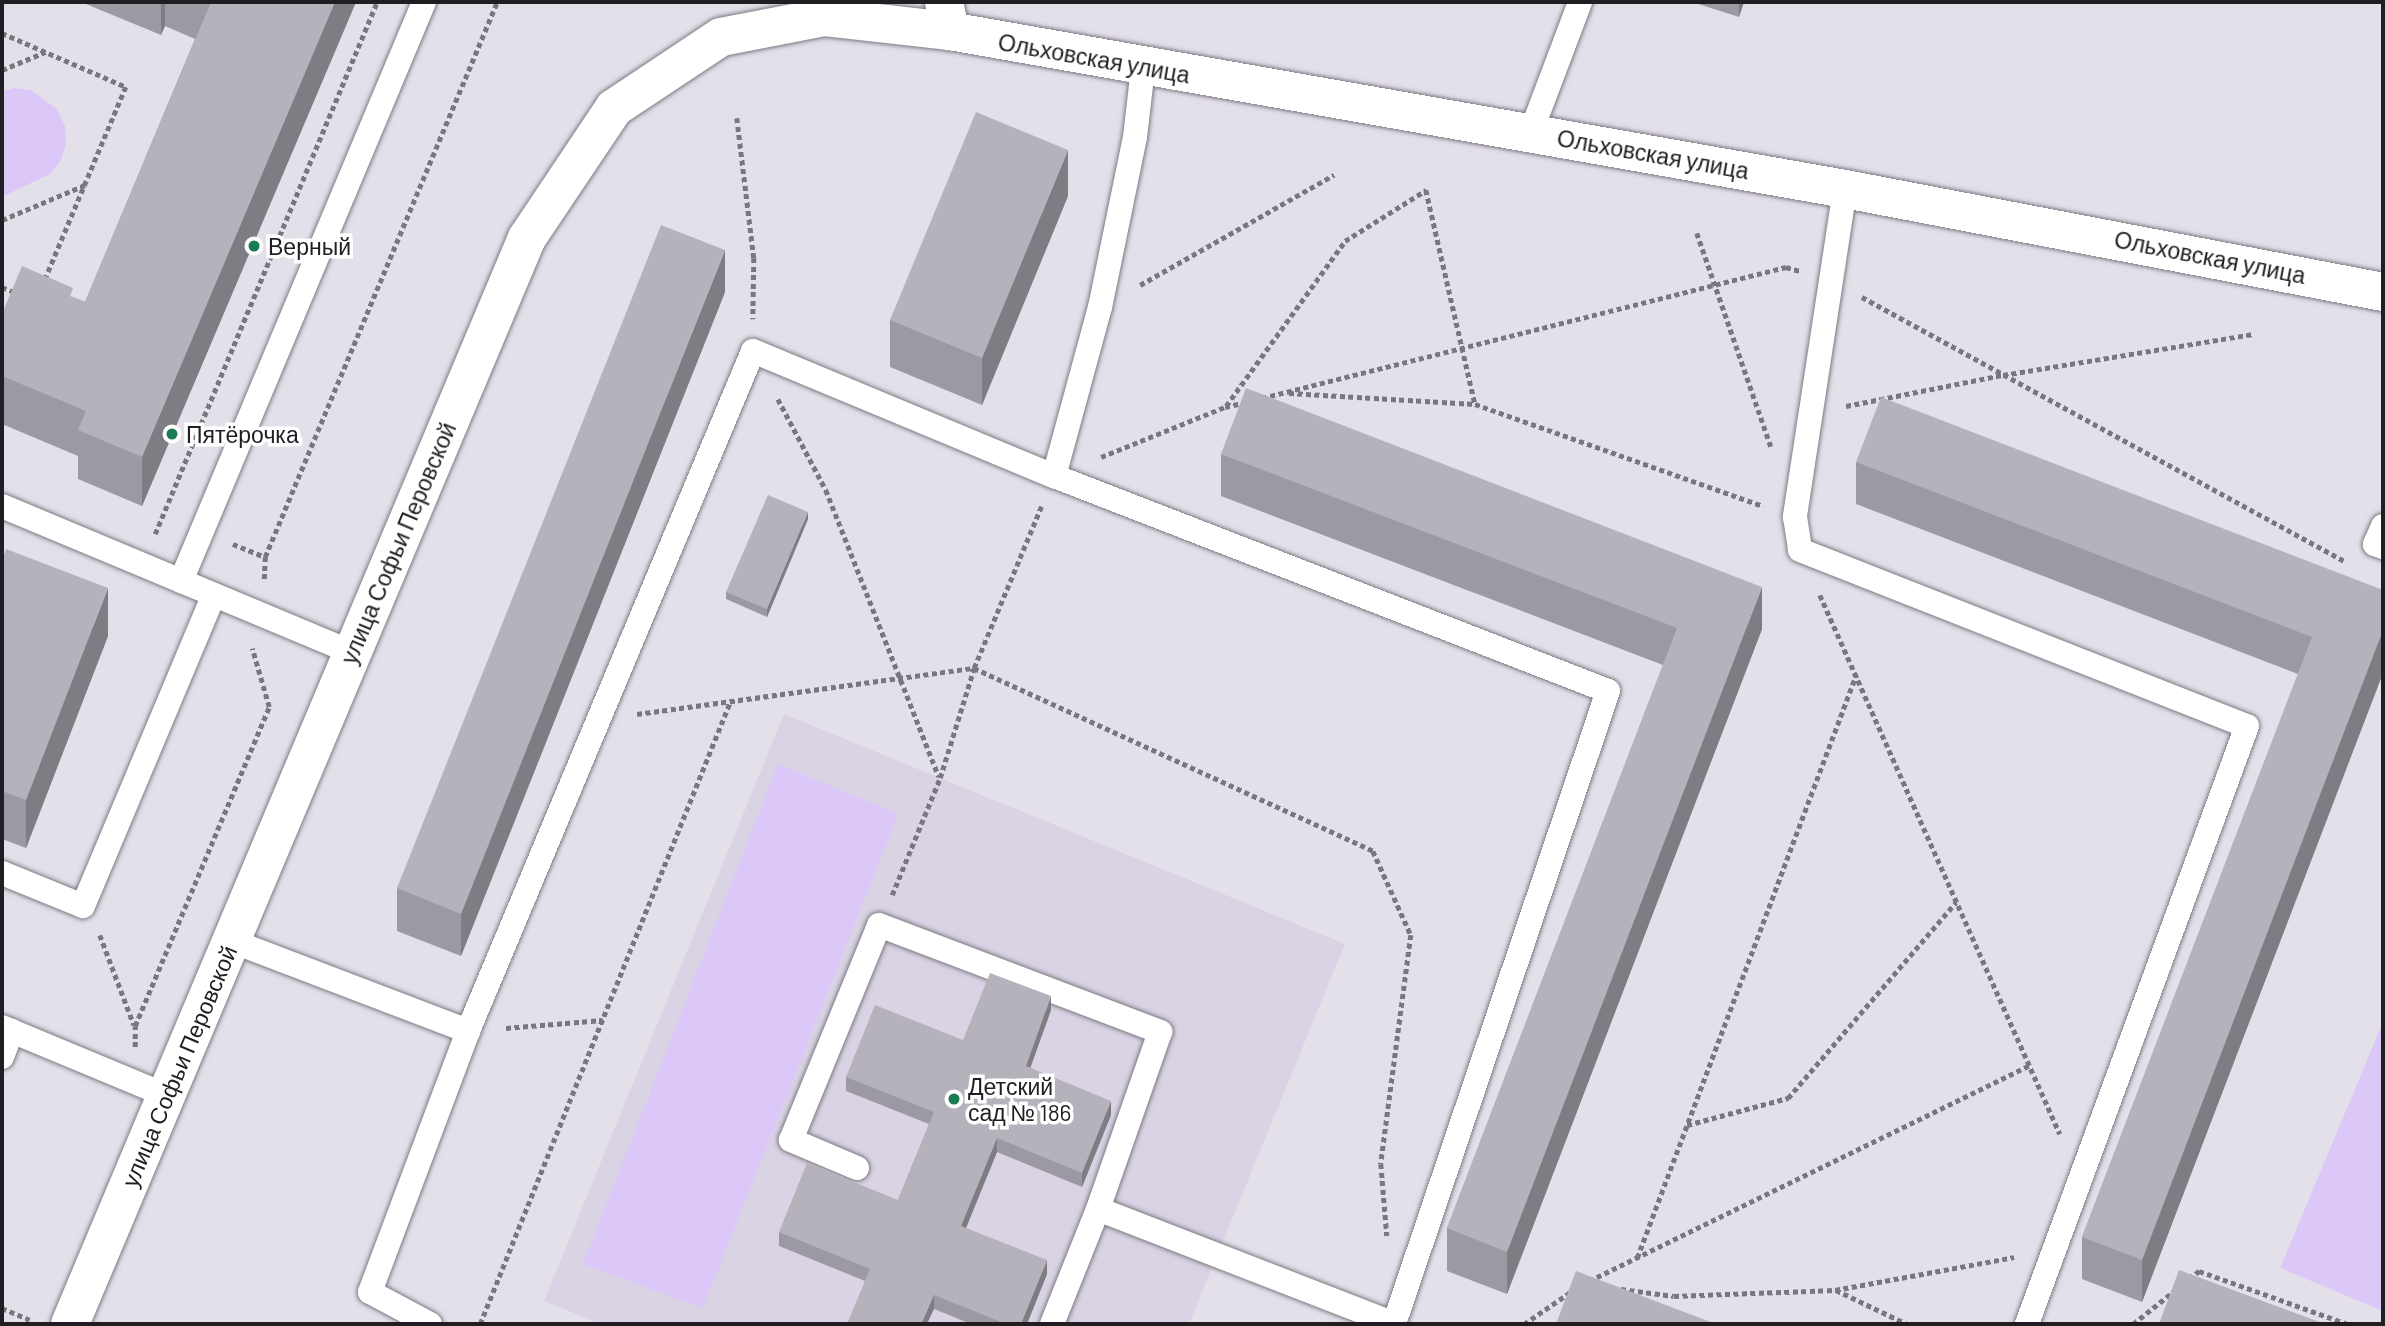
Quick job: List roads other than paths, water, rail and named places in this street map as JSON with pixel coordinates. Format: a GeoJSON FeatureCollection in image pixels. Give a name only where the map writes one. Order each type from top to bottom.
{"type":"FeatureCollection","features":[{"type":"Feature","properties":{"kind":"street","name":"улица Софьи Перовской"},"geometry":{"type":"LineString","coordinates":[[70,1324],[151,1088],[232,941],[527,238],[614,108],[721,37],[825,17],[947,17]]}},
{"type":"Feature","properties":{"kind":"street","name":"Ольховская улица"},"geometry":{"type":"LineString","coordinates":[[947,17],[1143,68],[1531,132],[2383,290]]}},
{"type":"Feature","properties":{"kind":"lane"},"geometry":{"type":"LineString","coordinates":[[181,581],[424,2]]}},
{"type":"Feature","properties":{"kind":"lane"},"geometry":{"type":"LineString","coordinates":[[1531,132],[1580,2]]}},
{"type":"Feature","properties":{"kind":"lane"},"geometry":{"type":"LineString","coordinates":[[1054,476],[1100,307],[1135,137],[1143,68]]}},
{"type":"Feature","properties":{"kind":"lane"},"geometry":{"type":"LineString","coordinates":[[1845,189],[1794,517],[1800,550],[2247,726],[2027,1324]]}},
{"type":"Feature","properties":{"kind":"lane"},"geometry":{"type":"LineString","coordinates":[[430,1324],[370,1292],[468,1031],[596,719],[753,351],[1054,476],[1608,691],[1394,1324],[1098,1209]]}},
{"type":"Feature","properties":{"kind":"lane"},"geometry":{"type":"LineString","coordinates":[[2,506],[351,652]]}},
{"type":"Feature","properties":{"kind":"lane"},"geometry":{"type":"LineString","coordinates":[[2383,526],[2375,544],[2383,547]]}},
{"type":"Feature","properties":{"kind":"lane"},"geometry":{"type":"LineString","coordinates":[[2,873],[83,906],[214,595]]}},
{"type":"Feature","properties":{"kind":"lane"},"geometry":{"type":"LineString","coordinates":[[857,1168],[791,1140],[879,925],[1160,1032],[1098,1209],[1052,1324]]}},
{"type":"Feature","properties":{"kind":"lane"},"geometry":{"type":"LineString","coordinates":[[232,941],[468,1031]]}},
{"type":"Feature","properties":{"kind":"lane"},"geometry":{"type":"LineString","coordinates":[[2,1057],[7,1029],[151,1088]]}},
{"type":"Feature","properties":{"kind":"place","name":"Верный"},"geometry":{"type":"Point","coordinates":[254,246]}},
{"type":"Feature","properties":{"kind":"place","name":"Пятёрочка"},"geometry":{"type":"Point","coordinates":[172,434]}},
{"type":"Feature","properties":{"kind":"place","name":"Детский сад № 186"},"geometry":{"type":"Point","coordinates":[954,1099]}}]}
